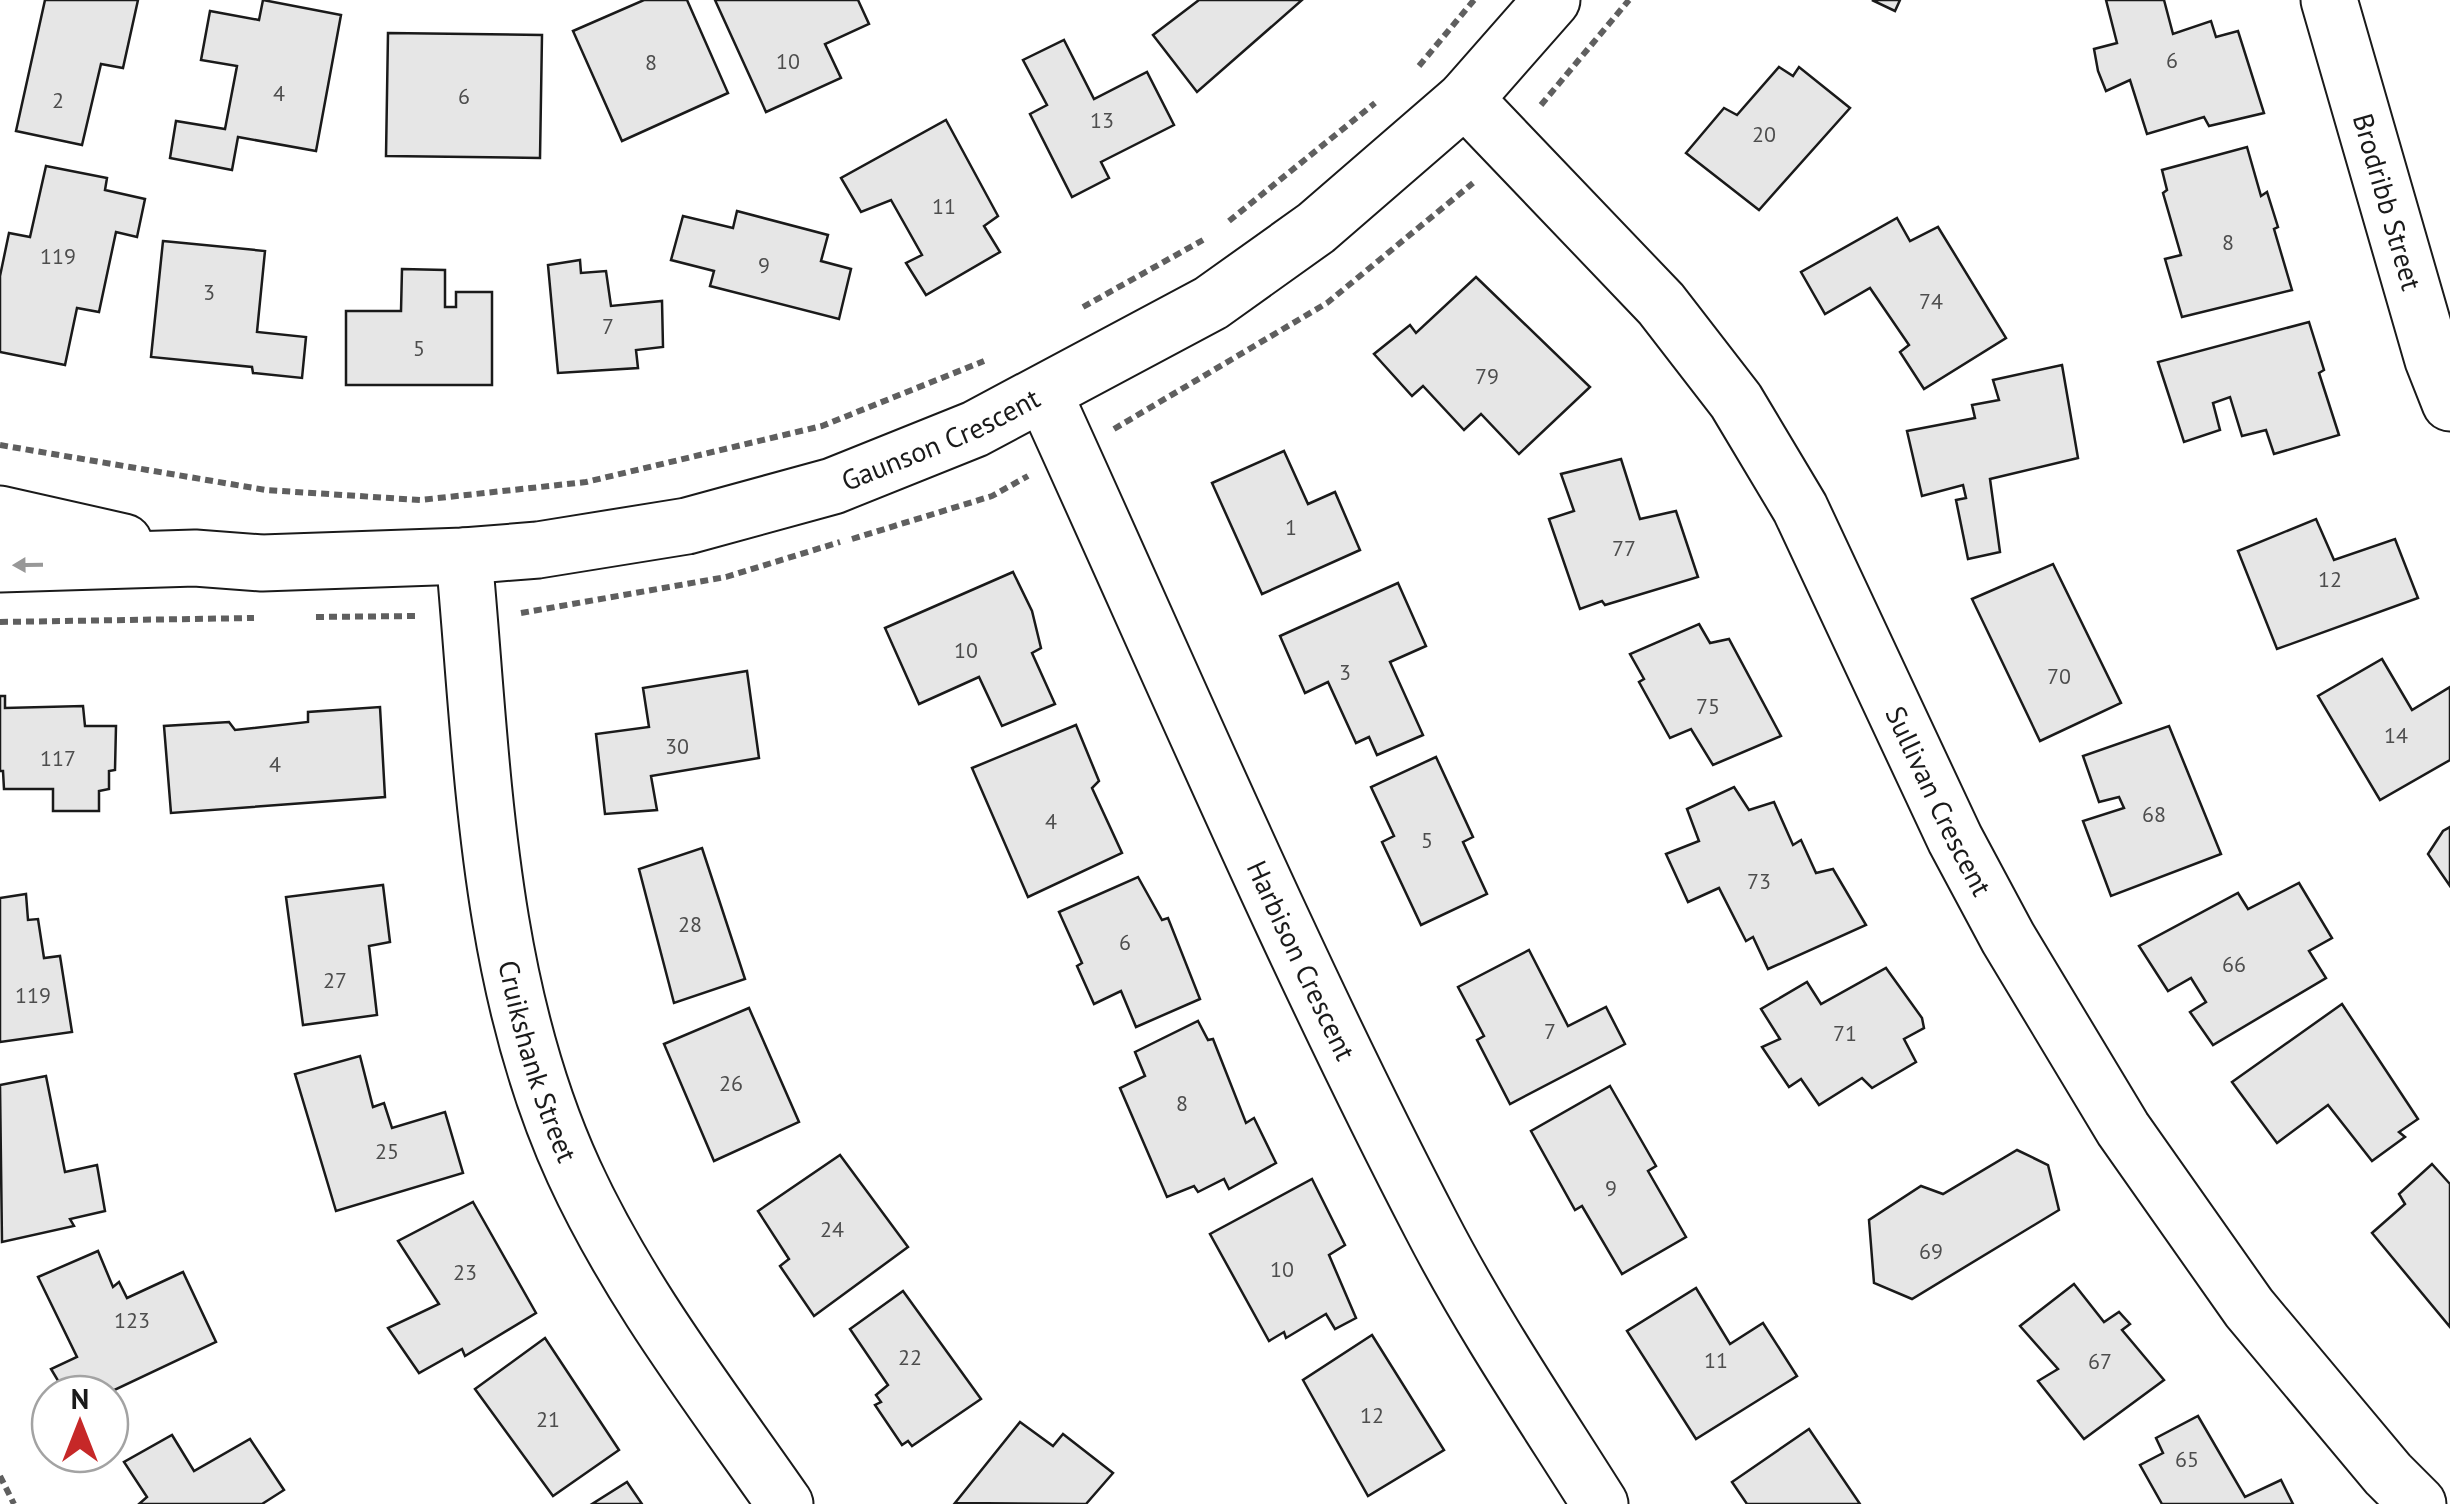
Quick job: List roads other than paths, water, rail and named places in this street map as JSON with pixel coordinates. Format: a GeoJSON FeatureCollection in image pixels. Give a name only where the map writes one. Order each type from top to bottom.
{"type":"FeatureCollection","features":[{"type":"Feature","properties":{"kind":"street","name":"Gaunson Crescent"},"geometry":{"type":"LineString","coordinates":[[0,564],[195,558],[262,563],[538,550],[687,526],[833,486],[975,429],[1210,303],[1316,228],[1465,99],[1552,0]]}},
{"type":"Feature","properties":{"kind":"street","name":"Brodribb Street"},"geometry":{"type":"LineString","coordinates":[[2329,0],[2433,360],[2450,403]]}},
{"type":"Feature","properties":{"kind":"street","name":"Sullivan Crescent"},"geometry":{"type":"LineString","coordinates":[[1465,99],[1661,304],[1736,401],[1800,508],[1955,839],[2113,1113],[2250,1308],[2388,1474],[2418,1504]]}},
{"type":"Feature","properties":{"kind":"street","name":"Harbison Crescent"},"geometry":{"type":"LineString","coordinates":[[1044,394],[1319,1001],[1406,1176],[1494,1337],[1600,1504]]}},
{"type":"Feature","properties":{"kind":"street","name":"Gaunson Crescent"},"geometry":{"type":"LineString","coordinates":[[0,514],[195,558]]}},
{"type":"Feature","properties":{"kind":"street","name":"Cruikshank Street"},"geometry":{"type":"LineString","coordinates":[[464,556],[493,866],[511,982],[550,1111],[574,1173],[635,1288],[785,1504]]}}]}
